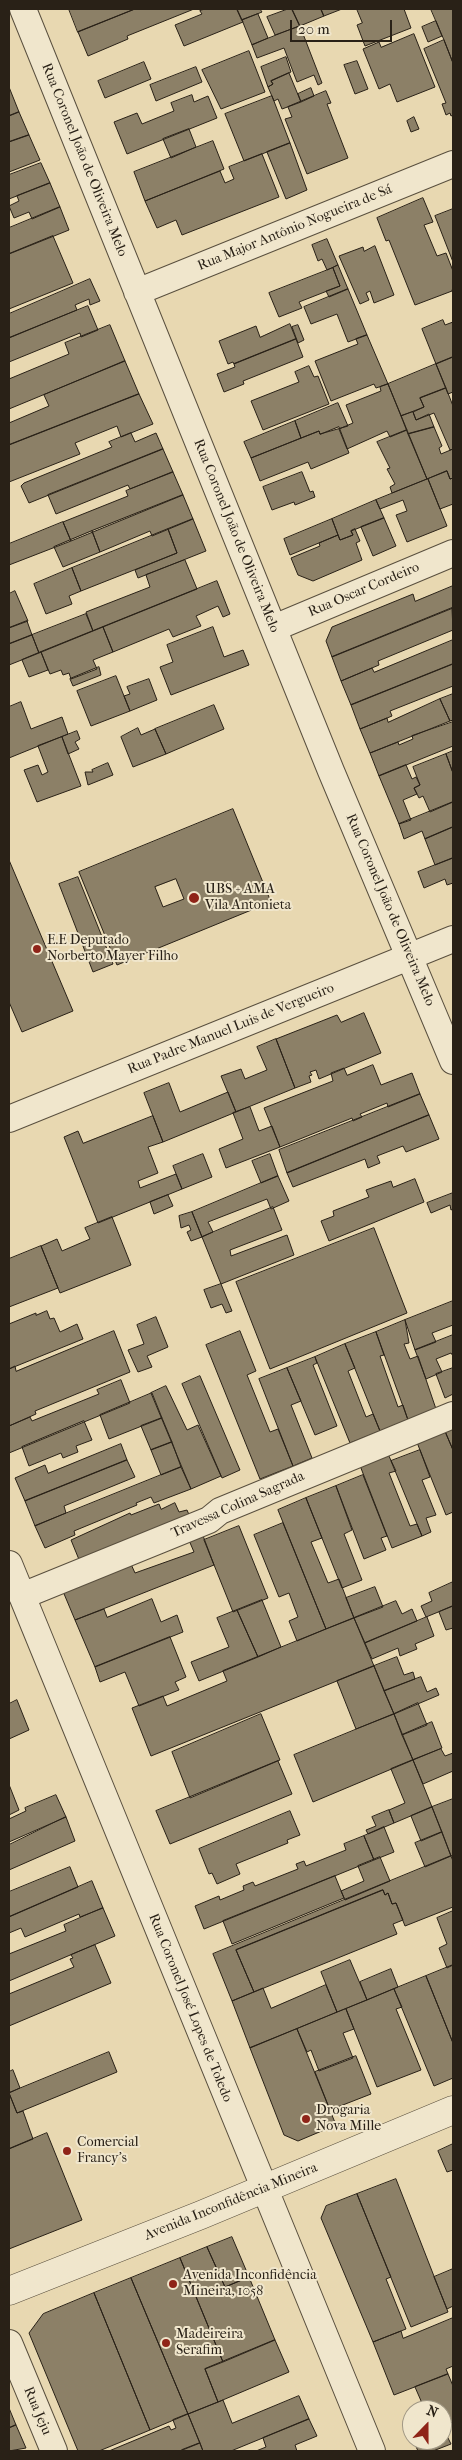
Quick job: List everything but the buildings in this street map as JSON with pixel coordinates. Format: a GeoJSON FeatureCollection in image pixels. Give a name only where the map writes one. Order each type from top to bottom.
{"type":"FeatureCollection","features":[{"type":"Feature","properties":{"kind":"street","name":"Rua Coronel João de Oliveira Melo"},"geometry":{"type":"LineString","coordinates":[[23,9],[331,771],[453,1061]]}},
{"type":"Feature","properties":{"kind":"street","name":"Rua Major Antônio Nogueira de Sá"},"geometry":{"type":"LineString","coordinates":[[138,292],[453,164]]}},
{"type":"Feature","properties":{"kind":"street","name":"Rua Oscar Cordeiro"},"geometry":{"type":"LineString","coordinates":[[274,628],[453,553]]}},
{"type":"Feature","properties":{"kind":"street","name":"Rua Padre Manuel Luis de Vergueiro"},"geometry":{"type":"LineString","coordinates":[[9,1119],[453,939]]}},
{"type":"Feature","properties":{"kind":"street","name":"Travessa Colina Sagrada"},"geometry":{"type":"LineString","coordinates":[[22,1596],[209,1520],[220,1511],[453,1415]]}},
{"type":"Feature","properties":{"kind":"street","name":"Rua Coronel José Lopes de Toledo"},"geometry":{"type":"LineString","coordinates":[[9,1564],[372,2451]]}},
{"type":"Feature","properties":{"kind":"street","name":"Avenida Inconfidência Mineira"},"geometry":{"type":"LineString","coordinates":[[9,2291],[264,2189],[453,2110]]}},
{"type":"Feature","properties":{"kind":"street","name":"Rua Jeju"},"geometry":{"type":"LineString","coordinates":[[9,2344],[54,2451]]}},
{"type":"Feature","properties":{"kind":"place","name":"UBS + AMA Vila Antonieta"},"geometry":{"type":"Point","coordinates":[194,898]}},
{"type":"Feature","properties":{"kind":"place","name":"E.E Deputado Norberto Mayer Filho"},"geometry":{"type":"Point","coordinates":[37,949]}},
{"type":"Feature","properties":{"kind":"place","name":"Drogaria Nova Mille"},"geometry":{"type":"Point","coordinates":[306,2119]}},
{"type":"Feature","properties":{"kind":"place","name":"Comercial Francy's"},"geometry":{"type":"Point","coordinates":[67,2151]}},
{"type":"Feature","properties":{"kind":"place","name":"Avenida Inconfidência Mineira, 1058"},"geometry":{"type":"Point","coordinates":[173,2284]}},
{"type":"Feature","properties":{"kind":"place","name":"Madeireira Serafim"},"geometry":{"type":"Point","coordinates":[166,2343]}}]}
